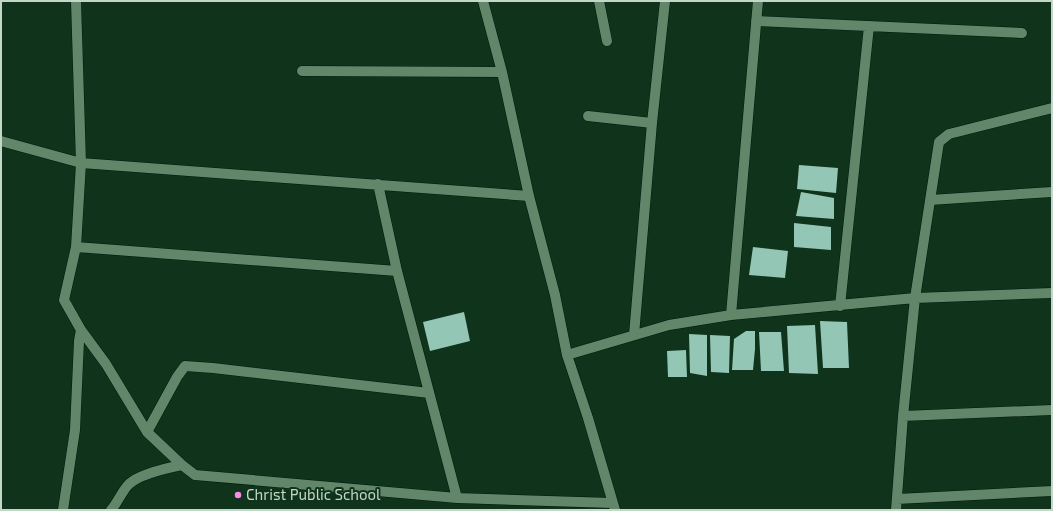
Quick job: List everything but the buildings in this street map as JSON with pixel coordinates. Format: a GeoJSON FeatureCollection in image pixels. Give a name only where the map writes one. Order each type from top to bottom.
{"type":"FeatureCollection","features":[{"type":"Feature","properties":{"kind":"street"},"geometry":{"type":"LineString","coordinates":[[76,1],[81,163],[76,247],[64,300],[81,330],[106,364],[147,432],[182,465],[195,475],[457,498],[614,507],[588,418],[567,355],[555,295],[529,196],[502,72],[483,1]]}},
{"type":"Feature","properties":{"kind":"street"},"geometry":{"type":"LineString","coordinates":[[599,1],[607,41]]}},
{"type":"Feature","properties":{"kind":"street"},"geometry":{"type":"LineString","coordinates":[[634,335],[652,123],[665,1]]}},
{"type":"Feature","properties":{"kind":"street"},"geometry":{"type":"LineString","coordinates":[[731,315],[758,1]]}},
{"type":"Feature","properties":{"kind":"street"},"geometry":{"type":"LineString","coordinates":[[756,21],[1022,32]]}},
{"type":"Feature","properties":{"kind":"street"},"geometry":{"type":"LineString","coordinates":[[840,306],[869,26]]}},
{"type":"Feature","properties":{"kind":"street"},"geometry":{"type":"LineString","coordinates":[[302,71],[502,72]]}},
{"type":"Feature","properties":{"kind":"street"},"geometry":{"type":"LineString","coordinates":[[896,510],[914,298],[939,142],[949,134],[1052,108]]}},
{"type":"Feature","properties":{"kind":"street"},"geometry":{"type":"LineString","coordinates":[[588,116],[652,123]]}},
{"type":"Feature","properties":{"kind":"street"},"geometry":{"type":"LineString","coordinates":[[1,141],[81,163],[529,196]]}},
{"type":"Feature","properties":{"kind":"street"},"geometry":{"type":"LineString","coordinates":[[378,184],[397,271],[457,498]]}},
{"type":"Feature","properties":{"kind":"street"},"geometry":{"type":"LineString","coordinates":[[930,200],[1052,192]]}},
{"type":"Feature","properties":{"kind":"street"},"geometry":{"type":"LineString","coordinates":[[76,247],[397,271]]}},
{"type":"Feature","properties":{"kind":"street"},"geometry":{"type":"LineString","coordinates":[[567,355],[669,325],[731,315],[914,298],[1052,293]]}},
{"type":"Feature","properties":{"kind":"street"},"geometry":{"type":"LineString","coordinates":[[63,510],[75,430],[79,340],[81,330]]}},
{"type":"Feature","properties":{"kind":"street"},"geometry":{"type":"LineString","coordinates":[[147,432],[177,377],[185,366],[207,367],[429,394]]}},
{"type":"Feature","properties":{"kind":"street"},"geometry":{"type":"LineString","coordinates":[[903,416],[1052,410]]}},
{"type":"Feature","properties":{"kind":"street"},"geometry":{"type":"LineString","coordinates":[[111,510],[129,484],[165,468],[182,465]]}},
{"type":"Feature","properties":{"kind":"street"},"geometry":{"type":"LineString","coordinates":[[897,499],[1052,491]]}},
{"type":"Feature","properties":{"kind":"place","name":"Christ Public School"},"geometry":{"type":"Point","coordinates":[238,495]}}]}
